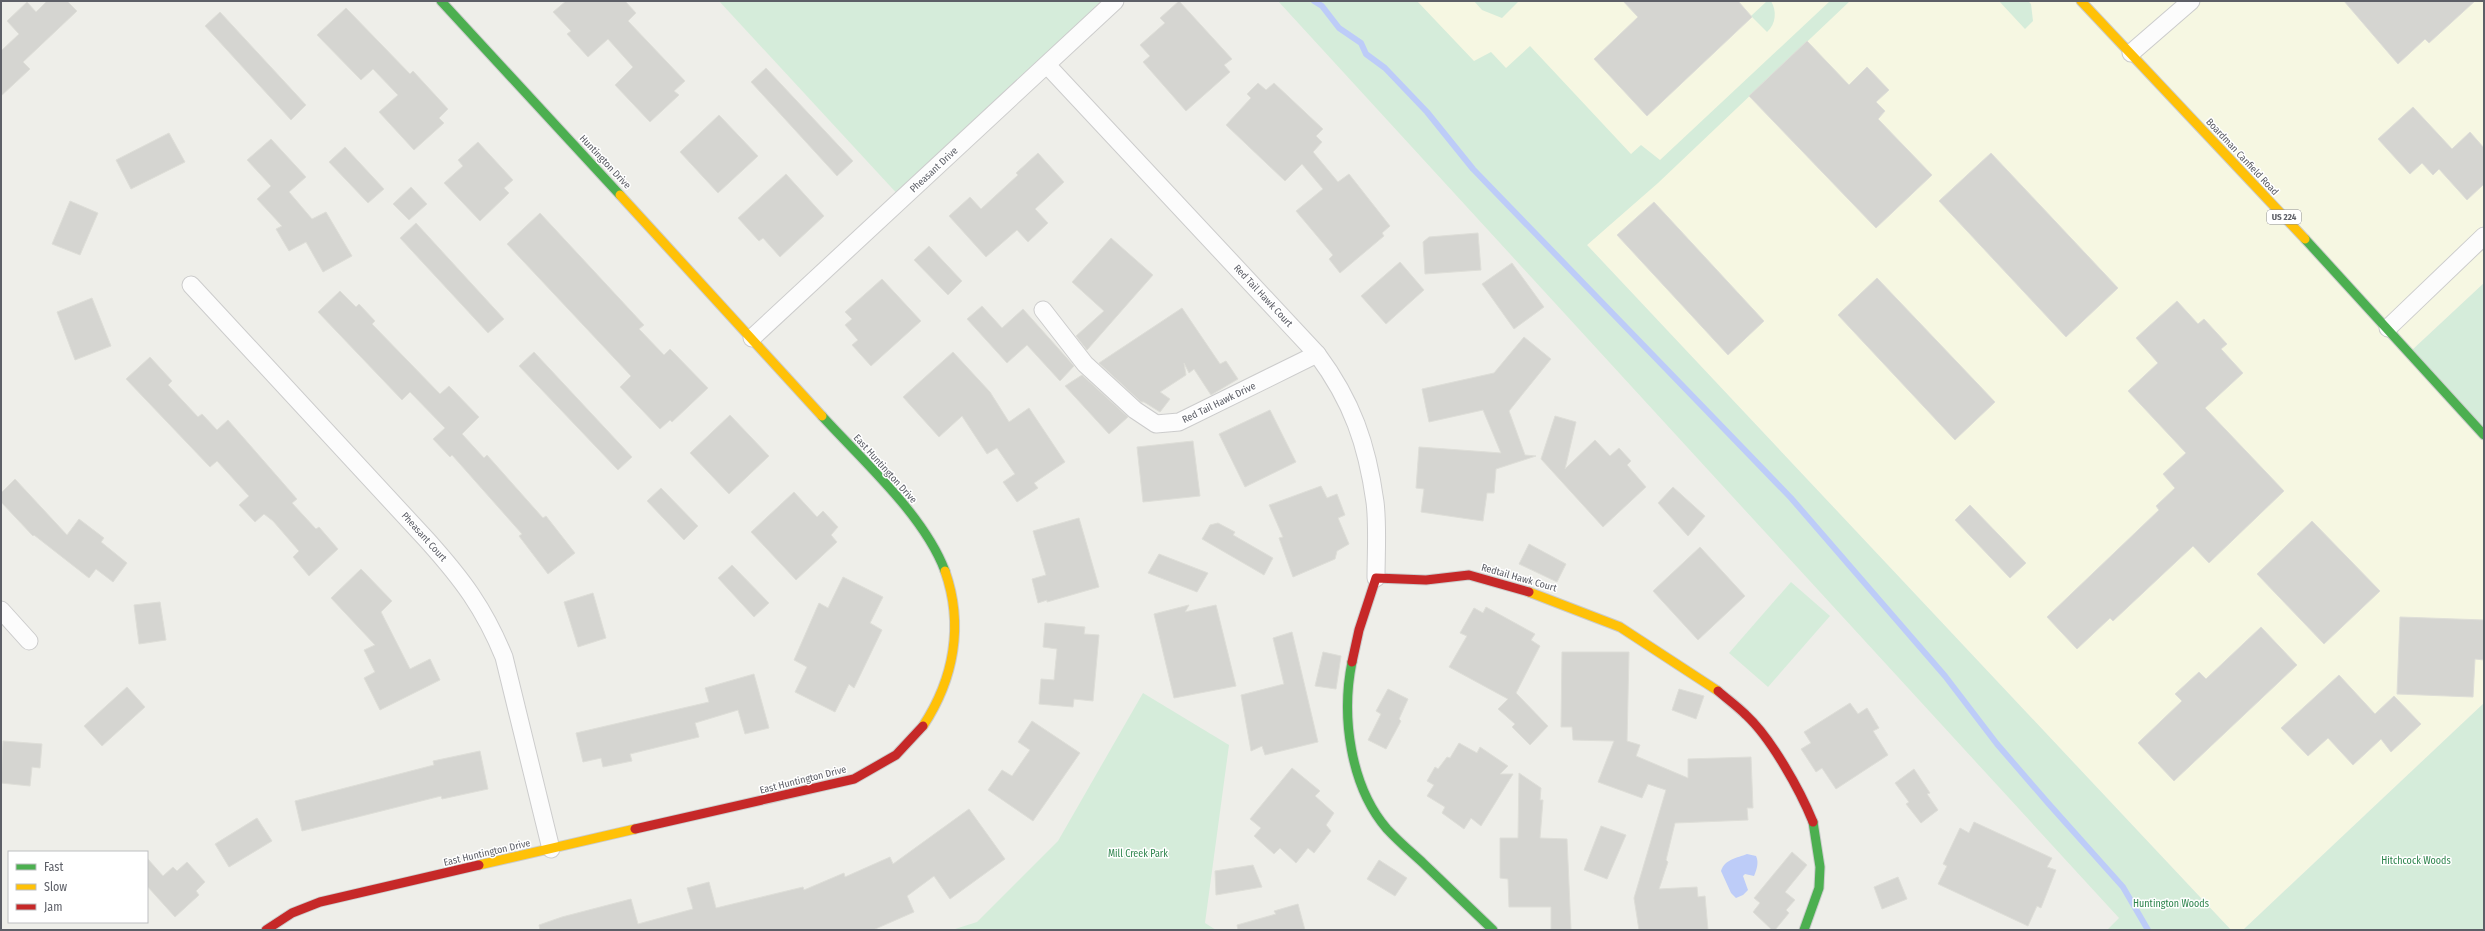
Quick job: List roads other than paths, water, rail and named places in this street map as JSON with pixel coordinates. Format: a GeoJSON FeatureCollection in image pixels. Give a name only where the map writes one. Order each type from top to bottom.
{"type":"FeatureCollection","features":[{"type":"Feature","properties":{"kind":"street","name":"Huntington Drive"},"geometry":{"type":"LineString","coordinates":[[441,1],[752,338]]}},
{"type":"Feature","properties":{"kind":"street","name":"Pheasant Drive"},"geometry":{"type":"LineString","coordinates":[[752,338],[1115,1]]}},
{"type":"Feature","properties":{"kind":"street","name":"Boardman Canfield Road"},"geometry":{"type":"LineString","coordinates":[[2081,1],[2388,328],[2484,435]]}},
{"type":"Feature","properties":{"kind":"street"},"geometry":{"type":"LineString","coordinates":[[2131,53],[2191,1]]}},
{"type":"Feature","properties":{"kind":"street","name":"Red Tail Hawk Court"},"geometry":{"type":"LineString","coordinates":[[1047,64],[1317,354],[1335,378],[1352,409],[1363,442],[1375,503],[1376,578]]}},
{"type":"Feature","properties":{"kind":"street"},"geometry":{"type":"LineString","coordinates":[[2388,328],[2484,236]]}},
{"type":"Feature","properties":{"kind":"street","name":"Pheasant Court"},"geometry":{"type":"LineString","coordinates":[[191,285],[427,540],[463,581],[478,601],[493,630],[504,657],[551,849]]}},
{"type":"Feature","properties":{"kind":"street","name":"Red Tail Hawk Drive"},"geometry":{"type":"LineString","coordinates":[[1043,310],[1085,364],[1135,410],[1156,424],[1179,422],[1317,354]]}},
{"type":"Feature","properties":{"kind":"street","name":"East Huntington Drive"},"geometry":{"type":"LineString","coordinates":[[266,930],[292,913],[320,902],[854,779],[883,764],[904,747],[921,730],[938,702],[950,671],[954,654],[956,617],[950,581],[930,538],[922,526],[752,338]]}},
{"type":"Feature","properties":{"kind":"street","name":"Redtail Hawk Court"},"geometry":{"type":"LineString","coordinates":[[1376,578],[1426,580],[1469,575],[1545,596],[1620,627],[1714,688],[1747,715],[1764,734],[1805,801],[1815,826],[1819,847],[1819,881],[1812,913],[1804,930]]}},
{"type":"Feature","properties":{"kind":"street"},"geometry":{"type":"LineString","coordinates":[[1376,578],[1359,630],[1348,684],[1349,729],[1358,775],[1370,803],[1387,829],[1493,930]]}},
{"type":"Feature","properties":{"kind":"street"},"geometry":{"type":"LineString","coordinates":[[1,610],[29,641]]}},
{"type":"Feature","properties":{"kind":"water"},"geometry":{"type":"Polygon","coordinates":[[[1747,854],[1756,856],[1757,868],[1754,876],[1745,874],[1743,876],[1748,890],[1743,895],[1736,898],[1731,893],[1721,871],[1728,861],[1747,854]]]}},
{"type":"Feature","properties":{"kind":"waterway"},"geometry":{"type":"LineString","coordinates":[[1314,1],[1322,6],[1339,28],[1361,43],[1366,54],[1385,68],[1427,112],[1473,169],[1791,498],[1945,676],[1997,744],[2123,887],[2148,930]]}},
{"type":"Feature","properties":{"kind":"park label","name":"Mill Creek Park"},"geometry":{"type":"Point","coordinates":[1138,854]}},
{"type":"Feature","properties":{"kind":"park label","name":"Hitchcock Woods"},"geometry":{"type":"Point","coordinates":[2416,861]}},
{"type":"Feature","properties":{"kind":"park label","name":"Huntington Woods"},"geometry":{"type":"Point","coordinates":[2171,904]}}]}
